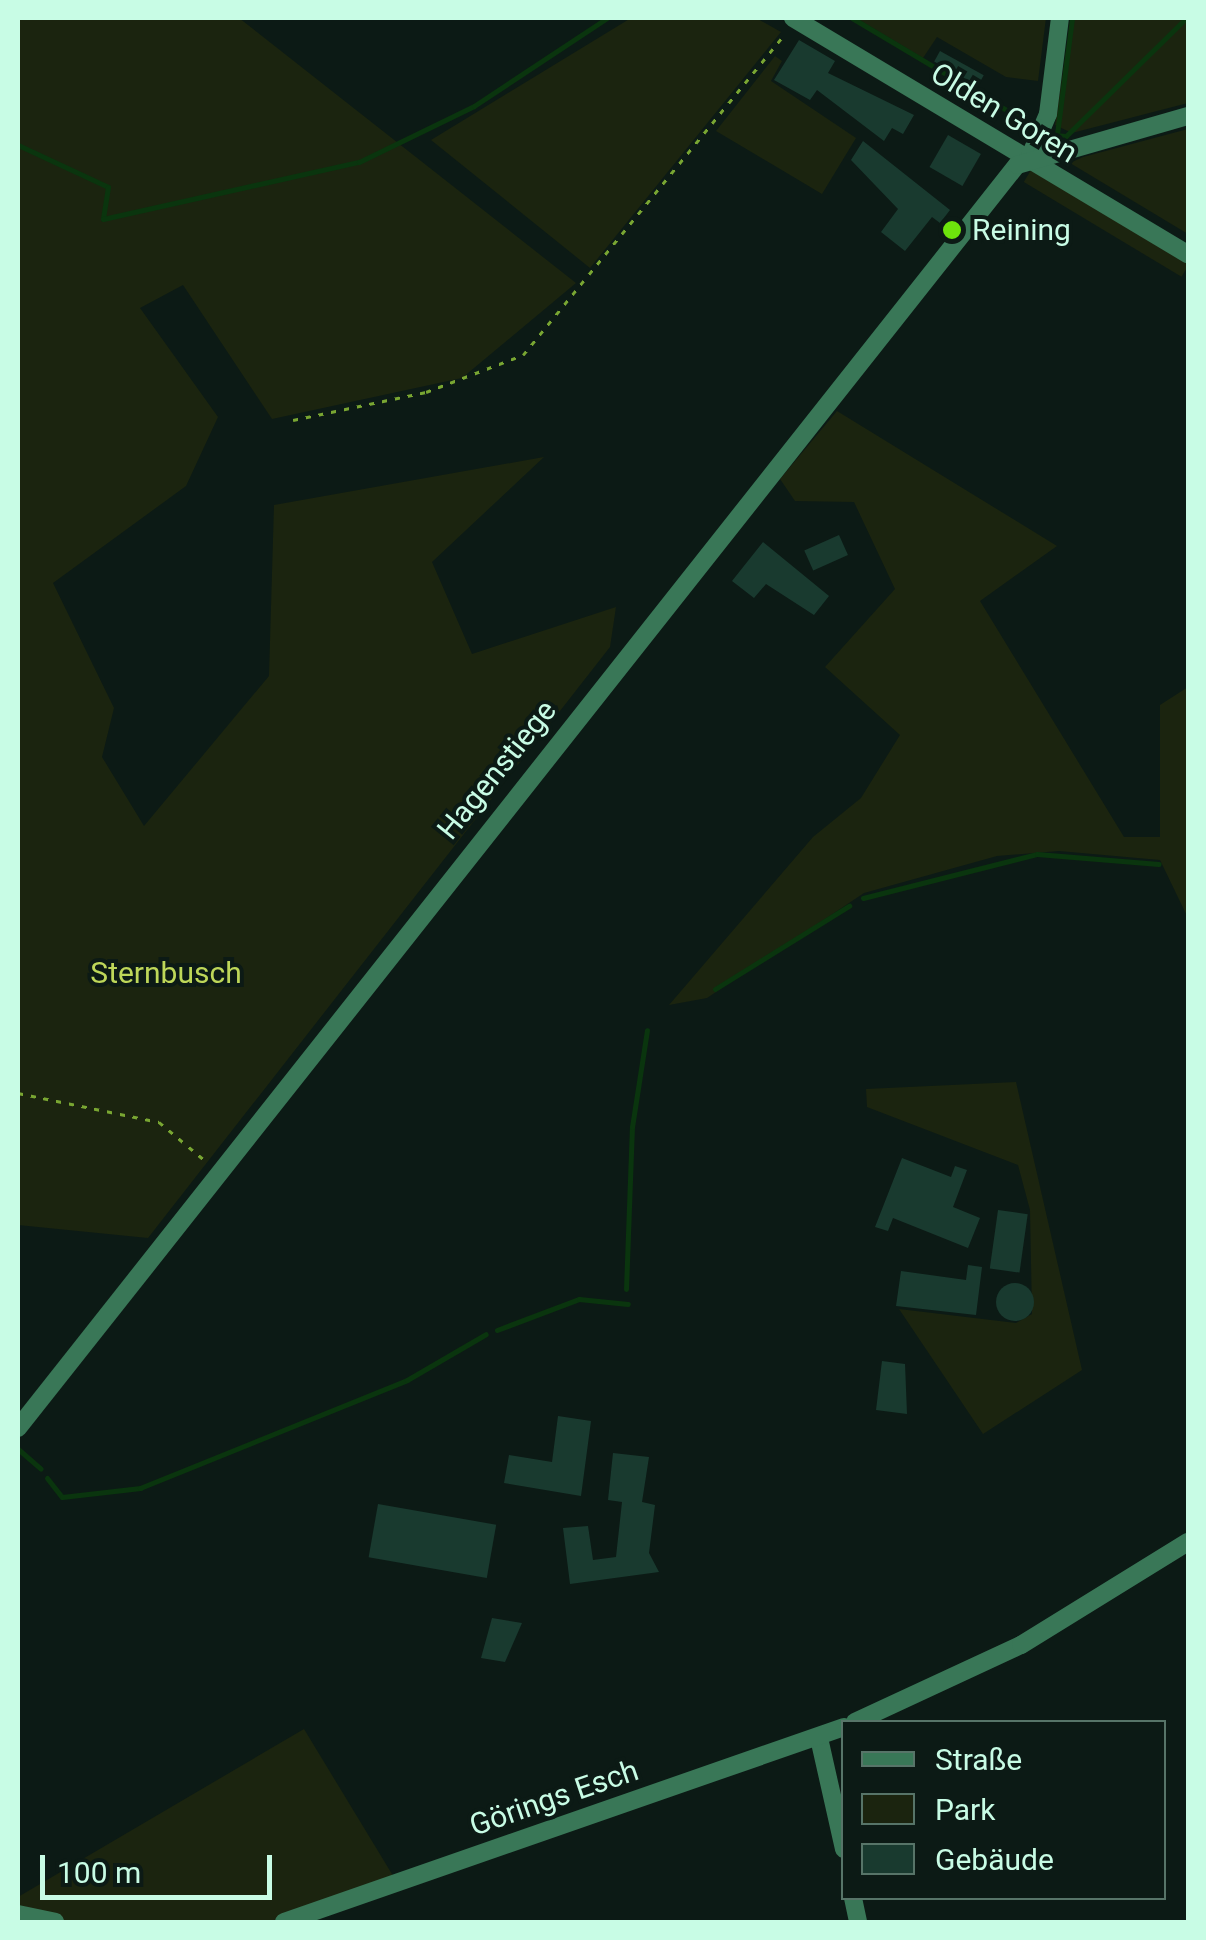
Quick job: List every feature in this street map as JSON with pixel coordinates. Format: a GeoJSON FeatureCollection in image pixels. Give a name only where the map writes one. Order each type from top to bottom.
{"type":"FeatureCollection","features":[{"type":"Feature","properties":{"kind":"street","name":"Olden Goren"},"geometry":{"type":"LineString","coordinates":[[794,18],[1188,254]]}},
{"type":"Feature","properties":{"kind":"street","name":"Hagenstiege"},"geometry":{"type":"LineString","coordinates":[[18,1428],[213,1169],[1030,156],[1043,130],[1060,18]]}},
{"type":"Feature","properties":{"kind":"street"},"geometry":{"type":"LineString","coordinates":[[1030,156],[1188,116]]}},
{"type":"Feature","properties":{"kind":"street"},"geometry":{"type":"LineString","coordinates":[[859,1720],[1021,1645],[1188,1542]]}},
{"type":"Feature","properties":{"kind":"street","name":"Görings Esch"},"geometry":{"type":"LineString","coordinates":[[284,1922],[841,1728]]}},
{"type":"Feature","properties":{"kind":"street"},"geometry":{"type":"LineString","coordinates":[[819,1738],[841,1836]]}},
{"type":"Feature","properties":{"kind":"street"},"geometry":{"type":"LineString","coordinates":[[18,1914],[55,1922]]}},
{"type":"Feature","properties":{"kind":"path"},"geometry":{"type":"LineString","coordinates":[[293,420],[426,392],[523,355],[794,18]]}},
{"type":"Feature","properties":{"kind":"path"},"geometry":{"type":"LineString","coordinates":[[18,1093],[159,1122],[213,1169]]}},
{"type":"Feature","properties":{"kind":"green space","name":"Sternbusch"},"geometry":{"type":"Polygon","coordinates":[[[18,18],[239,18],[576,283],[462,378],[272,419],[183,285],[140,308],[218,417],[186,486],[53,583],[114,708],[102,757],[144,826],[269,676],[274,505],[544,457],[432,562],[472,654],[616,607],[610,647],[148,1238],[18,1225],[18,18]]]}},
{"type":"Feature","properties":{"kind":"green space"},"geometry":{"type":"Polygon","coordinates":[[[631,18],[756,18],[781,32],[590,268],[431,140],[631,18]]]}},
{"type":"Feature","properties":{"kind":"green space"},"geometry":{"type":"Polygon","coordinates":[[[856,18],[1046,18],[1038,81],[1006,77],[937,37],[923,58],[856,18]]]}},
{"type":"Feature","properties":{"kind":"green space"},"geometry":{"type":"Polygon","coordinates":[[[1071,18],[1188,18],[1188,103],[1072,133],[1055,125],[1071,18]]]}},
{"type":"Feature","properties":{"kind":"green space"},"geometry":{"type":"Polygon","coordinates":[[[775,56],[782,61],[771,81],[856,138],[822,194],[716,131],[775,56]]]}},
{"type":"Feature","properties":{"kind":"green space"},"geometry":{"type":"Polygon","coordinates":[[[1188,129],[1188,234],[1070,163],[1083,157],[1188,129]]]}},
{"type":"Feature","properties":{"kind":"green space"},"geometry":{"type":"Polygon","coordinates":[[[1031,170],[1188,264],[1182,277],[1024,182],[1031,170]]]}},
{"type":"Feature","properties":{"kind":"green space"},"geometry":{"type":"Polygon","coordinates":[[[837,411],[1057,546],[980,601],[1124,837],[1160,837],[1160,705],[1188,687],[1188,918],[1160,860],[1059,851],[997,856],[864,893],[707,998],[669,1005],[813,837],[861,798],[900,735],[825,667],[895,589],[854,502],[795,501],[780,479],[837,411]]]}},
{"type":"Feature","properties":{"kind":"green space"},"geometry":{"type":"Polygon","coordinates":[[[1016,1082],[1082,1370],[983,1434],[899,1309],[1016,1323],[1032,1314],[1030,1210],[1018,1165],[867,1107],[866,1089],[1016,1082]]]}},
{"type":"Feature","properties":{"kind":"green space"},"geometry":{"type":"Polygon","coordinates":[[[304,1729],[395,1879],[268,1922],[71,1922],[18,1911],[18,1897],[304,1729]]]}},
{"type":"Feature","properties":{"kind":"building"},"geometry":{"type":"Polygon","coordinates":[[[799,40],[835,61],[828,73],[914,115],[903,134],[892,128],[884,141],[817,90],[810,100],[774,80],[799,40]]]}},
{"type":"Feature","properties":{"kind":"building"},"geometry":{"type":"Polygon","coordinates":[[[940,51],[984,75],[978,86],[934,61],[940,51]]]}},
{"type":"Feature","properties":{"kind":"building"},"geometry":{"type":"Polygon","coordinates":[[[948,135],[981,154],[962,186],[930,167],[948,135]]]}},
{"type":"Feature","properties":{"kind":"building"},"geometry":{"type":"Polygon","coordinates":[[[863,141],[950,210],[940,223],[932,217],[905,251],[881,232],[898,209],[851,160],[863,141]]]}},
{"type":"Feature","properties":{"kind":"building"},"geometry":{"type":"Polygon","coordinates":[[[839,535],[848,555],[813,571],[804,550],[839,535]]]}},
{"type":"Feature","properties":{"kind":"building"},"geometry":{"type":"Polygon","coordinates":[[[763,542],[829,596],[814,615],[766,584],[754,598],[732,581],[763,542]]]}},
{"type":"Feature","properties":{"kind":"building"},"geometry":{"type":"Polygon","coordinates":[[[902,1158],[951,1177],[955,1166],[967,1170],[953,1207],[980,1218],[968,1248],[893,1218],[888,1231],[875,1227],[902,1158]]]}},
{"type":"Feature","properties":{"kind":"building"},"geometry":{"type":"Polygon","coordinates":[[[998,1210],[1028,1214],[1019,1273],[990,1268],[998,1210]]]}},
{"type":"Feature","properties":{"kind":"building"},"geometry":{"type":"Polygon","coordinates":[[[968,1265],[982,1267],[976,1315],[896,1306],[901,1271],[966,1280],[968,1265]]]}},
{"type":"Feature","properties":{"kind":"building"},"geometry":{"type":"Polygon","coordinates":[[[1015,1283],[1029,1288],[1034,1302],[1029,1316],[1015,1321],[1001,1316],[996,1302],[1001,1288],[1015,1283]]]}},
{"type":"Feature","properties":{"kind":"building"},"geometry":{"type":"Polygon","coordinates":[[[882,1361],[905,1364],[907,1414],[876,1410],[882,1361]]]}},
{"type":"Feature","properties":{"kind":"building"},"geometry":{"type":"Polygon","coordinates":[[[558,1416],[591,1421],[581,1496],[504,1483],[509,1455],[552,1462],[558,1416]]]}},
{"type":"Feature","properties":{"kind":"building"},"geometry":{"type":"Polygon","coordinates":[[[613,1453],[649,1457],[642,1502],[655,1505],[649,1553],[659,1572],[570,1584],[563,1528],[588,1526],[593,1560],[616,1557],[622,1502],[608,1500],[613,1453]]]}},
{"type":"Feature","properties":{"kind":"building"},"geometry":{"type":"Polygon","coordinates":[[[378,1504],[496,1525],[487,1578],[369,1557],[378,1504]]]}},
{"type":"Feature","properties":{"kind":"building"},"geometry":{"type":"Polygon","coordinates":[[[492,1618],[522,1623],[505,1662],[481,1658],[492,1618]]]}},
{"type":"Feature","properties":{"kind":"waterway"},"geometry":{"type":"LineString","coordinates":[[18,145],[108,187],[103,219],[359,162],[474,106],[607,18]]}},
{"type":"Feature","properties":{"kind":"waterway"},"geometry":{"type":"LineString","coordinates":[[852,18],[1030,124]]}},
{"type":"Feature","properties":{"kind":"waterway"},"geometry":{"type":"LineString","coordinates":[[1057,134],[1072,18]]}},
{"type":"Feature","properties":{"kind":"waterway"},"geometry":{"type":"LineString","coordinates":[[1053,135],[1066,136],[1186,18]]}},
{"type":"Feature","properties":{"kind":"waterway"},"geometry":{"type":"LineString","coordinates":[[863,898],[1037,854],[1159,864]]}},
{"type":"Feature","properties":{"kind":"waterway"},"geometry":{"type":"LineString","coordinates":[[715,989],[849,906]]}},
{"type":"Feature","properties":{"kind":"waterway"},"geometry":{"type":"LineString","coordinates":[[626,1289],[632,1127],[647,1030]]}},
{"type":"Feature","properties":{"kind":"waterway"},"geometry":{"type":"LineString","coordinates":[[497,1330],[579,1299],[628,1304]]}},
{"type":"Feature","properties":{"kind":"waterway"},"geometry":{"type":"LineString","coordinates":[[47,1478],[62,1497],[140,1488],[407,1380],[486,1334]]}},
{"type":"Feature","properties":{"kind":"waterway"},"geometry":{"type":"LineString","coordinates":[[18,1449],[41,1469]]}},
{"type":"Feature","properties":{"kind":"place","name":"Reining"},"geometry":{"type":"Point","coordinates":[952,230]}}]}
